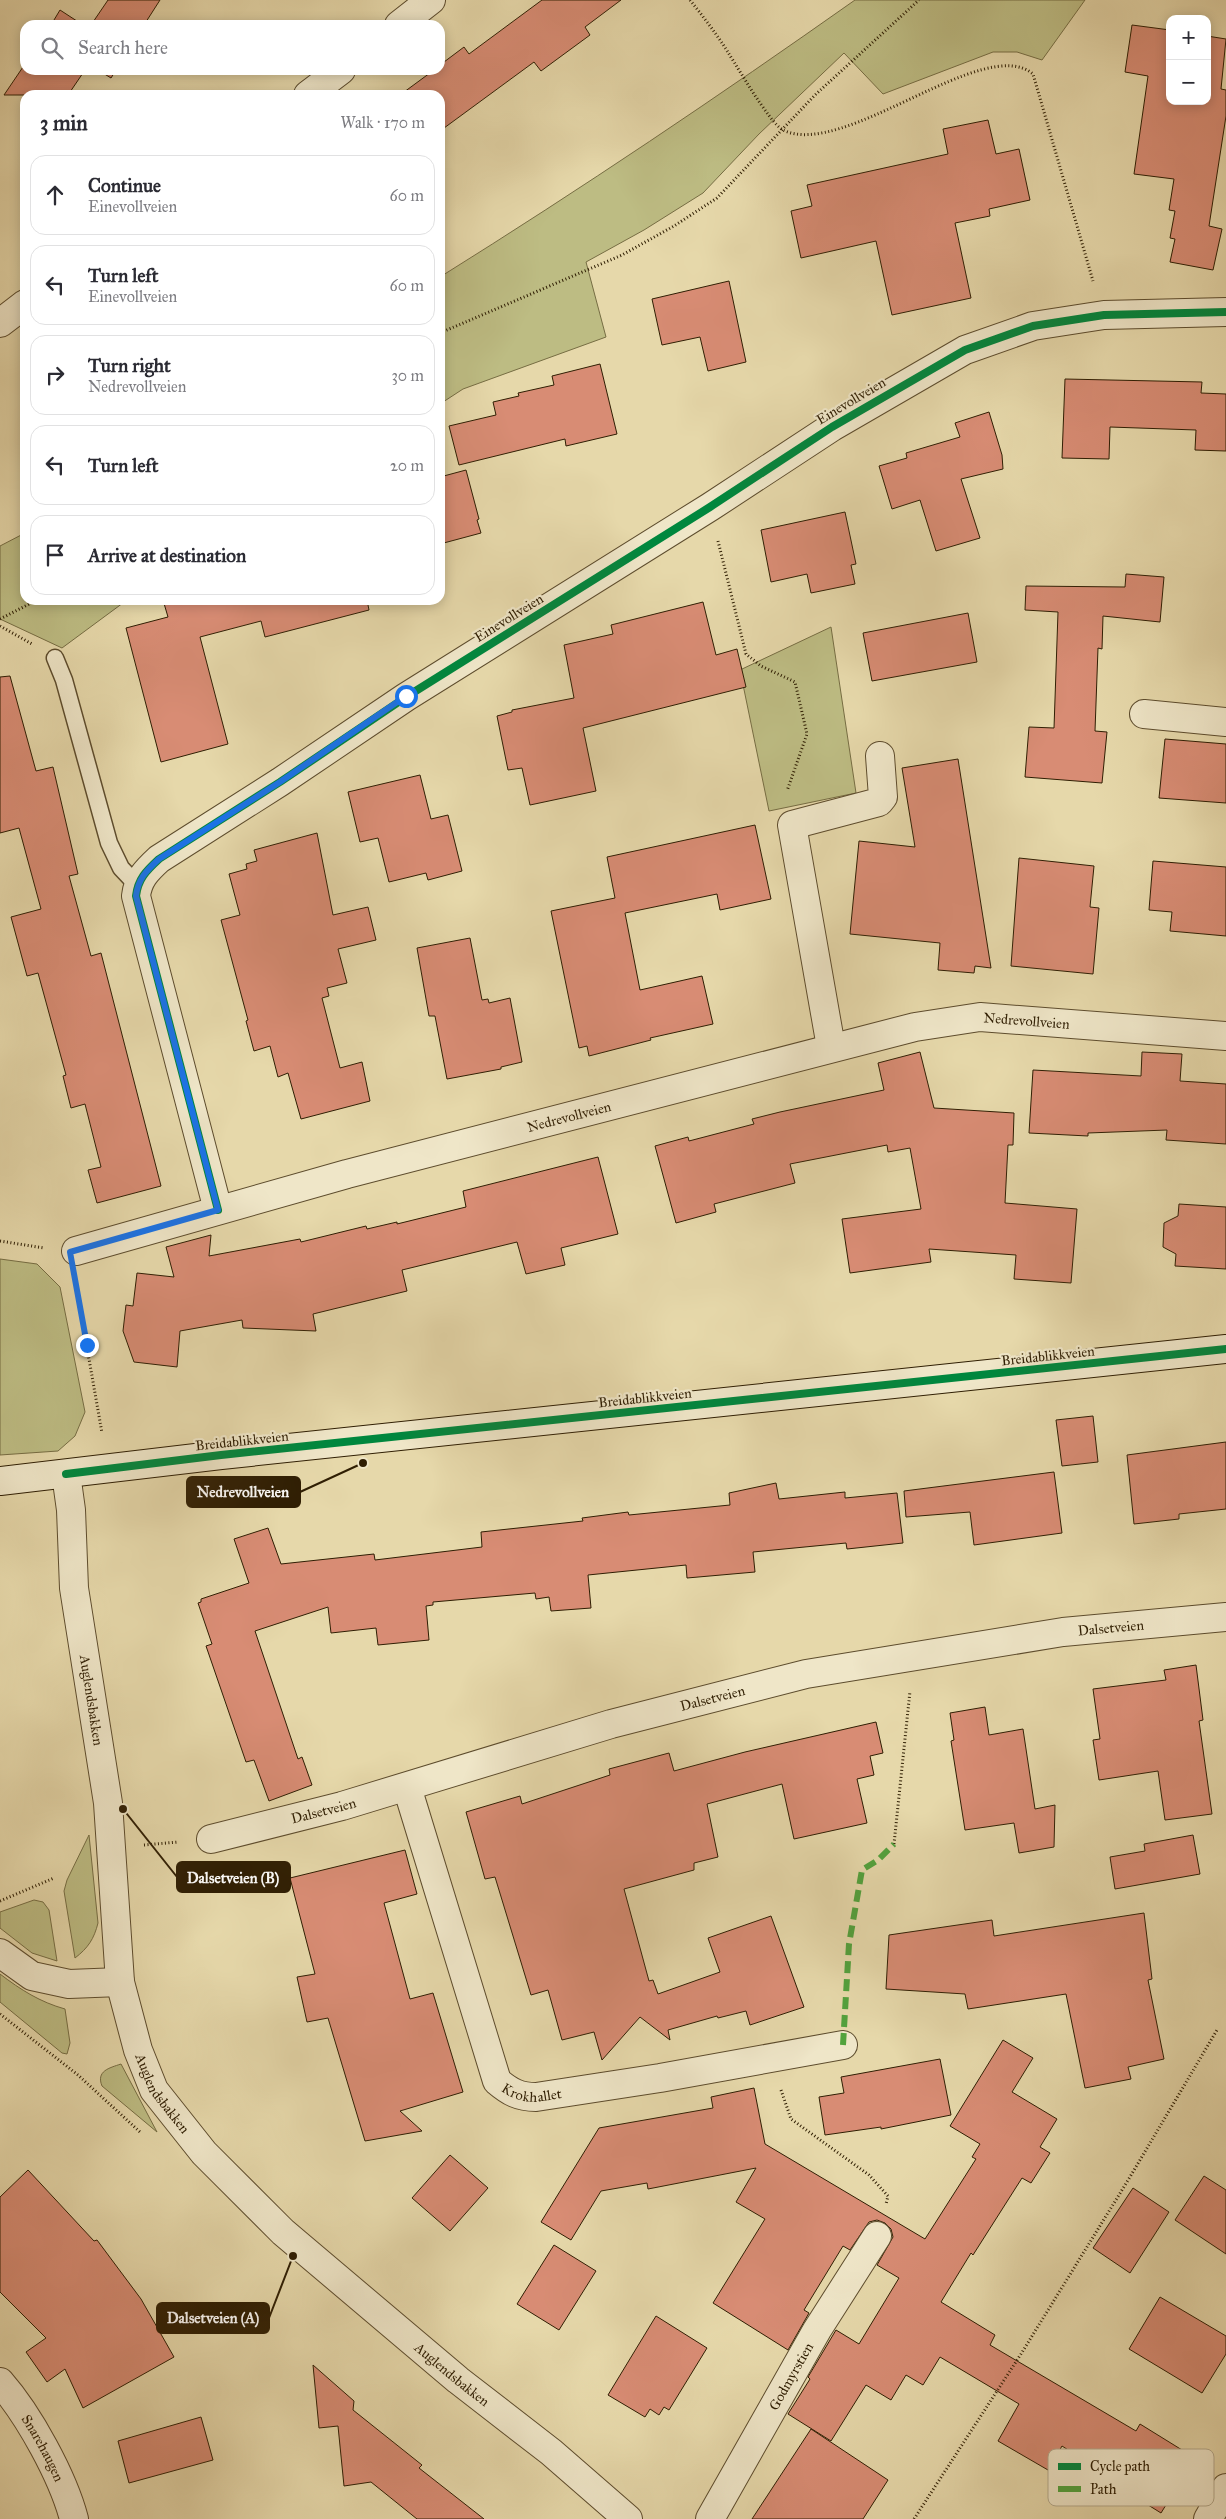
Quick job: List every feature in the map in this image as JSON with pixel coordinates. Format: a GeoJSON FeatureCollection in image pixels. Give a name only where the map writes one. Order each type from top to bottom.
{"type":"FeatureCollection","features":[{"type":"Feature","properties":{"kind":"street"},"geometry":{"type":"LineString","coordinates":[[405,20],[431,0]]}},
{"type":"Feature","properties":{"kind":"street"},"geometry":{"type":"LineString","coordinates":[[315,90],[334,75]]}},
{"type":"Feature","properties":{"kind":"street"},"geometry":{"type":"LineString","coordinates":[[0,323],[20,308]]}},
{"type":"Feature","properties":{"kind":"street","name":"Einevollveien"},"geometry":{"type":"LineString","coordinates":[[137,886],[144,873],[159,859],[280,782],[406,696],[710,507],[832,427],[966,350],[1033,326],[1104,315],[1226,312]]}},
{"type":"Feature","properties":{"kind":"street"},"geometry":{"type":"LineString","coordinates":[[1144,714],[1226,722]]}},
{"type":"Feature","properties":{"kind":"street"},"geometry":{"type":"LineString","coordinates":[[831,1047],[792,825],[879,802],[883,797],[880,756]]}},
{"type":"Feature","properties":{"kind":"street"},"geometry":{"type":"LineString","coordinates":[[137,886],[136,896],[151,960],[218,1210]]}},
{"type":"Feature","properties":{"kind":"street","name":"Nedrevollveien"},"geometry":{"type":"LineString","coordinates":[[73,1251],[347,1174],[831,1047],[915,1027],[980,1017],[1226,1036]]}},
{"type":"Feature","properties":{"kind":"street","name":"Breidablikkveien"},"geometry":{"type":"LineString","coordinates":[[0,1481],[221,1454],[1226,1349]]}},
{"type":"Feature","properties":{"kind":"street","name":"Auglendsbakken"},"geometry":{"type":"LineString","coordinates":[[66,1474],[71,1510],[74,1588],[108,1803],[120,1982],[138,2050],[154,2090],[204,2153],[282,2232],[458,2380],[551,2452],[628,2519]]}},
{"type":"Feature","properties":{"kind":"street","name":"Dalsetveien"},"geometry":{"type":"LineString","coordinates":[[211,1839],[302,1817],[664,1710],[806,1674],[1063,1632],[1226,1618]]}},
{"type":"Feature","properties":{"kind":"street","name":"Krokhallet"},"geometry":{"type":"LineString","coordinates":[[407,1787],[497,2081],[508,2091],[522,2097],[536,2097],[843,2045]]}},
{"type":"Feature","properties":{"kind":"street"},"geometry":{"type":"LineString","coordinates":[[0,1953],[32,1976],[69,1984],[120,1982]]}},
{"type":"Feature","properties":{"kind":"street","name":"Godmyrstien"},"geometry":{"type":"LineString","coordinates":[[710,2519],[817,2330],[877,2236]]}},
{"type":"Feature","properties":{"kind":"street","name":"Snarehaugen"},"geometry":{"type":"LineString","coordinates":[[0,2382],[31,2426],[68,2498],[74,2519]]}},
{"type":"Feature","properties":{"kind":"street"},"geometry":{"type":"LineString","coordinates":[[1208,2519],[1226,2488]]}},
{"type":"Feature","properties":{"kind":"lane"},"geometry":{"type":"LineString","coordinates":[[55,658],[78,730],[109,843],[121,868],[137,886]]}},
{"type":"Feature","properties":{"kind":"path"},"geometry":{"type":"LineString","coordinates":[[690,0],[723,44],[754,94],[782,130],[803,135],[830,133],[958,79],[998,65],[1015,64],[1026,68],[1033,74],[1104,315]]}},
{"type":"Feature","properties":{"kind":"path"},"geometry":{"type":"LineString","coordinates":[[445,331],[622,255],[674,226],[717,198],[815,95],[919,0]]}},
{"type":"Feature","properties":{"kind":"path"},"geometry":{"type":"LineString","coordinates":[[710,507],[746,654],[761,666],[794,682],[806,734],[784,799],[792,825]]}},
{"type":"Feature","properties":{"kind":"path"},"geometry":{"type":"LineString","coordinates":[[0,619],[27,605]]}},
{"type":"Feature","properties":{"kind":"path"},"geometry":{"type":"LineString","coordinates":[[0,626],[46,650],[55,658]]}},
{"type":"Feature","properties":{"kind":"path"},"geometry":{"type":"LineString","coordinates":[[0,1241],[73,1251],[102,1434]]}},
{"type":"Feature","properties":{"kind":"path"},"geometry":{"type":"LineString","coordinates":[[894,1844],[903,1777],[912,1656]]}},
{"type":"Feature","properties":{"kind":"path"},"geometry":{"type":"LineString","coordinates":[[0,1901],[54,1878]]}},
{"type":"Feature","properties":{"kind":"path"},"geometry":{"type":"LineString","coordinates":[[0,2014],[78,2076],[147,2138]]}},
{"type":"Feature","properties":{"kind":"path"},"geometry":{"type":"LineString","coordinates":[[914,2519],[1102,2223],[1217,2030]]}},
{"type":"Feature","properties":{"kind":"path"},"geometry":{"type":"LineString","coordinates":[[773,2058],[791,2119],[869,2175],[888,2196],[877,2236]]}},
{"type":"Feature","properties":{"kind":"shaded area"},"geometry":{"type":"Polygon","coordinates":[[[855,0],[1085,0],[1042,60],[1017,52],[993,52],[883,94],[844,53],[759,134],[703,193],[644,230],[586,262],[606,337],[463,389],[445,401],[445,274],[649,142],[855,0]]]}},
{"type":"Feature","properties":{"kind":"shaded area"},"geometry":{"type":"Polygon","coordinates":[[[20,536],[20,605],[120,605],[62,648],[0,619],[0,546],[20,536]]]}},
{"type":"Feature","properties":{"kind":"shaded area"},"geometry":{"type":"Polygon","coordinates":[[[831,627],[856,793],[769,811],[740,670],[831,627]]]}},
{"type":"Feature","properties":{"kind":"shaded area"},"geometry":{"type":"Polygon","coordinates":[[[0,1259],[37,1264],[60,1287],[85,1412],[75,1436],[58,1451],[0,1455],[0,1259]]]}},
{"type":"Feature","properties":{"kind":"shaded area"},"geometry":{"type":"Polygon","coordinates":[[[89,1835],[98,1923],[90,1943],[75,1958],[64,1891],[67,1880],[89,1835]]]}},
{"type":"Feature","properties":{"kind":"shaded area"},"geometry":{"type":"Polygon","coordinates":[[[34,1900],[43,1902],[49,1910],[57,1961],[32,1953],[0,1928],[0,1912],[34,1900]]]}},
{"type":"Feature","properties":{"kind":"shaded area"},"geometry":{"type":"Polygon","coordinates":[[[0,1974],[31,1995],[65,2009],[70,2043],[67,2054],[62,2053],[0,2002],[0,1974]]]}},
{"type":"Feature","properties":{"kind":"shaded area"},"geometry":{"type":"Polygon","coordinates":[[[121,2064],[157,2132],[102,2086],[102,2074],[108,2069],[121,2064]]]}},
{"type":"Feature","properties":{"kind":"building"},"geometry":{"type":"Polygon","coordinates":[[[108,0],[160,0],[147,20],[94,20],[108,0]]]}},
{"type":"Feature","properties":{"kind":"building"},"geometry":{"type":"Polygon","coordinates":[[[542,0],[621,0],[585,27],[590,35],[541,71],[534,62],[445,127],[445,90],[407,90],[427,75],[445,75],[445,61],[464,47],[469,54],[542,0]]]}},
{"type":"Feature","properties":{"kind":"building"},"geometry":{"type":"Polygon","coordinates":[[[60,10],[75,20],[54,20],[60,10]]]}},
{"type":"Feature","properties":{"kind":"building"},"geometry":{"type":"Polygon","coordinates":[[[1132,25],[1166,29],[1166,105],[1211,105],[1211,37],[1226,39],[1221,89],[1226,90],[1226,116],[1209,226],[1222,229],[1213,270],[1170,262],[1175,239],[1170,238],[1175,211],[1169,210],[1174,179],[1134,174],[1148,76],[1125,72],[1132,25]]]}},
{"type":"Feature","properties":{"kind":"building"},"geometry":{"type":"Polygon","coordinates":[[[20,71],[20,75],[82,75],[71,90],[20,90],[20,95],[4,95],[20,71]]]}},
{"type":"Feature","properties":{"kind":"building"},"geometry":{"type":"Polygon","coordinates":[[[988,120],[996,154],[1019,149],[1030,200],[989,209],[990,216],[955,223],[971,298],[892,315],[876,241],[801,258],[791,211],[812,206],[807,185],[948,154],[943,129],[988,120]]]}},
{"type":"Feature","properties":{"kind":"building"},"geometry":{"type":"Polygon","coordinates":[[[729,281],[746,362],[708,371],[700,337],[662,345],[652,299],[729,281]]]}},
{"type":"Feature","properties":{"kind":"building"},"geometry":{"type":"Polygon","coordinates":[[[600,364],[617,434],[566,446],[565,439],[459,465],[449,426],[496,415],[493,402],[519,396],[518,393],[554,385],[552,376],[600,364]]]}},
{"type":"Feature","properties":{"kind":"building"},"geometry":{"type":"Polygon","coordinates":[[[1065,379],[1202,382],[1201,393],[1226,394],[1226,451],[1195,450],[1196,430],[1110,427],[1109,459],[1062,458],[1065,379]]]}},
{"type":"Feature","properties":{"kind":"building"},"geometry":{"type":"Polygon","coordinates":[[[989,412],[1002,455],[1003,469],[961,479],[980,538],[936,551],[920,500],[892,509],[879,466],[907,458],[906,453],[960,437],[955,423],[989,412]]]}},
{"type":"Feature","properties":{"kind":"building"},"geometry":{"type":"Polygon","coordinates":[[[466,470],[481,533],[445,543],[445,476],[466,470]]]}},
{"type":"Feature","properties":{"kind":"building"},"geometry":{"type":"Polygon","coordinates":[[[845,512],[856,564],[851,565],[855,584],[811,593],[807,574],[771,582],[761,530],[845,512]]]}},
{"type":"Feature","properties":{"kind":"building"},"geometry":{"type":"Polygon","coordinates":[[[1126,574],[1164,577],[1160,622],[1103,616],[1102,649],[1098,648],[1095,731],[1107,732],[1102,783],[1025,777],[1029,727],[1054,728],[1058,612],[1025,610],[1026,586],[1125,587],[1126,574]]]}},
{"type":"Feature","properties":{"kind":"building"},"geometry":{"type":"Polygon","coordinates":[[[703,602],[716,655],[737,649],[746,687],[583,728],[596,791],[530,805],[522,768],[508,770],[497,716],[512,712],[512,710],[574,698],[564,645],[613,634],[611,625],[703,602]]]}},
{"type":"Feature","properties":{"kind":"building"},"geometry":{"type":"Polygon","coordinates":[[[164,605],[368,605],[369,610],[265,637],[261,621],[200,637],[228,744],[161,762],[126,628],[168,617],[164,605]]]}},
{"type":"Feature","properties":{"kind":"building"},"geometry":{"type":"Polygon","coordinates":[[[968,613],[977,662],[872,681],[863,633],[968,613]]]}},
{"type":"Feature","properties":{"kind":"building"},"geometry":{"type":"Polygon","coordinates":[[[10,676],[36,771],[53,767],[78,874],[69,876],[91,956],[101,953],[161,1186],[97,1203],[88,1170],[101,1167],[85,1104],[71,1108],[63,1076],[66,1075],[38,973],[27,976],[11,917],[41,909],[19,828],[0,833],[0,677],[10,676]]]}},
{"type":"Feature","properties":{"kind":"building"},"geometry":{"type":"Polygon","coordinates":[[[1165,739],[1226,744],[1226,803],[1159,798],[1165,739]]]}},
{"type":"Feature","properties":{"kind":"building"},"geometry":{"type":"Polygon","coordinates":[[[958,759],[991,968],[975,966],[974,973],[938,970],[940,943],[850,934],[859,841],[915,847],[902,768],[958,759]]]}},
{"type":"Feature","properties":{"kind":"building"},"geometry":{"type":"Polygon","coordinates":[[[420,775],[431,819],[448,815],[462,871],[428,880],[426,873],[389,882],[378,838],[360,842],[348,792],[420,775]]]}},
{"type":"Feature","properties":{"kind":"building"},"geometry":{"type":"Polygon","coordinates":[[[755,825],[771,899],[720,910],[717,894],[625,913],[640,990],[702,976],[713,1024],[650,1038],[651,1040],[589,1056],[587,1046],[579,1048],[551,911],[615,898],[607,857],[755,825]]]}},
{"type":"Feature","properties":{"kind":"building"},"geometry":{"type":"Polygon","coordinates":[[[317,833],[333,915],[368,907],[376,940],[338,949],[347,983],[327,988],[329,996],[322,998],[340,1068],[362,1062],[370,1101],[301,1119],[288,1073],[278,1077],[270,1046],[254,1051],[246,1021],[248,1020],[221,920],[240,915],[229,874],[247,869],[246,864],[257,861],[254,850],[317,833]]]}},
{"type":"Feature","properties":{"kind":"building"},"geometry":{"type":"Polygon","coordinates":[[[1019,858],[1094,866],[1090,907],[1099,908],[1093,974],[1011,966],[1019,858]]]}},
{"type":"Feature","properties":{"kind":"building"},"geometry":{"type":"Polygon","coordinates":[[[1153,861],[1226,867],[1226,936],[1170,931],[1172,912],[1149,910],[1153,861]]]}},
{"type":"Feature","properties":{"kind":"building"},"geometry":{"type":"Polygon","coordinates":[[[470,938],[482,1000],[488,999],[489,1003],[510,998],[522,1062],[501,1067],[501,1069],[447,1079],[435,1016],[429,1016],[417,948],[470,938]]]}},
{"type":"Feature","properties":{"kind":"building"},"geometry":{"type":"Polygon","coordinates":[[[920,1052],[934,1108],[1014,1113],[1013,1145],[1008,1145],[1005,1203],[1077,1209],[1071,1283],[1014,1279],[1016,1255],[929,1249],[931,1262],[850,1273],[842,1219],[921,1209],[910,1148],[888,1152],[887,1145],[790,1164],[795,1183],[714,1204],[716,1212],[676,1223],[655,1146],[688,1137],[689,1141],[754,1124],[752,1119],[780,1112],[884,1090],[878,1063],[920,1052]]]}},
{"type":"Feature","properties":{"kind":"building"},"geometry":{"type":"Polygon","coordinates":[[[1142,1052],[1182,1054],[1180,1081],[1226,1084],[1226,1144],[1166,1140],[1167,1130],[1088,1133],[1088,1136],[1029,1133],[1033,1070],[1141,1076],[1142,1052]]]}},
{"type":"Feature","properties":{"kind":"building"},"geometry":{"type":"Polygon","coordinates":[[[598,1157],[618,1234],[561,1248],[565,1265],[526,1274],[517,1242],[402,1270],[407,1291],[313,1314],[316,1331],[243,1328],[242,1320],[180,1331],[177,1367],[134,1362],[123,1331],[126,1305],[133,1306],[137,1273],[174,1277],[166,1247],[211,1235],[209,1256],[300,1239],[301,1242],[366,1226],[367,1229],[397,1222],[397,1224],[466,1207],[463,1191],[598,1157]]]}},
{"type":"Feature","properties":{"kind":"building"},"geometry":{"type":"Polygon","coordinates":[[[1179,1204],[1226,1207],[1226,1269],[1175,1266],[1176,1254],[1163,1247],[1164,1223],[1178,1216],[1179,1204]]]}},
{"type":"Feature","properties":{"kind":"building"},"geometry":{"type":"Polygon","coordinates":[[[1093,1416],[1098,1462],[1062,1466],[1056,1420],[1093,1416]]]}},
{"type":"Feature","properties":{"kind":"building"},"geometry":{"type":"Polygon","coordinates":[[[1226,1442],[1226,1509],[1179,1514],[1179,1519],[1134,1524],[1127,1455],[1226,1442]]]}},
{"type":"Feature","properties":{"kind":"building"},"geometry":{"type":"Polygon","coordinates":[[[1054,1472],[1062,1533],[974,1545],[970,1512],[906,1517],[904,1491],[1054,1472]]]}},
{"type":"Feature","properties":{"kind":"building"},"geometry":{"type":"Polygon","coordinates":[[[776,1483],[779,1499],[845,1492],[845,1498],[897,1493],[903,1543],[847,1549],[846,1543],[753,1552],[755,1572],[687,1578],[686,1565],[588,1575],[591,1608],[551,1611],[549,1597],[536,1599],[535,1593],[433,1602],[433,1605],[426,1606],[429,1640],[378,1645],[376,1628],[331,1633],[328,1607],[255,1631],[298,1759],[302,1757],[312,1785],[269,1801],[254,1760],[246,1762],[206,1646],[212,1644],[198,1603],[201,1602],[201,1599],[249,1583],[234,1539],[268,1528],[281,1564],[374,1554],[375,1560],[482,1547],[481,1532],[583,1521],[582,1518],[628,1512],[629,1515],[730,1505],[729,1493],[776,1483]]]}},
{"type":"Feature","properties":{"kind":"building"},"geometry":{"type":"Polygon","coordinates":[[[1196,1665],[1203,1720],[1199,1721],[1212,1814],[1165,1820],[1158,1771],[1099,1780],[1093,1740],[1100,1739],[1093,1689],[1166,1680],[1164,1670],[1196,1665]]]}},
{"type":"Feature","properties":{"kind":"building"},"geometry":{"type":"Polygon","coordinates":[[[985,1707],[989,1735],[1023,1729],[1035,1809],[1055,1805],[1054,1847],[1019,1853],[1014,1823],[965,1830],[951,1741],[954,1740],[950,1713],[985,1707]]]}},
{"type":"Feature","properties":{"kind":"building"},"geometry":{"type":"Polygon","coordinates":[[[876,1722],[883,1753],[870,1756],[874,1775],[857,1779],[867,1823],[794,1839],[782,1784],[707,1804],[718,1857],[694,1863],[694,1870],[624,1889],[649,1981],[653,1980],[658,1994],[720,1972],[708,1938],[771,1916],[804,2007],[750,2025],[746,2011],[718,2018],[717,2016],[668,2030],[670,2040],[640,2017],[602,2060],[594,2032],[562,2040],[548,1990],[531,1995],[495,1877],[485,1879],[466,1812],[520,1796],[522,1804],[610,1775],[609,1769],[669,1753],[674,1771],[745,1752],[876,1722]]]}},
{"type":"Feature","properties":{"kind":"building"},"geometry":{"type":"Polygon","coordinates":[[[1193,1835],[1200,1874],[1115,1889],[1110,1857],[1145,1851],[1144,1844],[1193,1835]]]}},
{"type":"Feature","properties":{"kind":"building"},"geometry":{"type":"Polygon","coordinates":[[[405,1850],[417,1894],[384,1903],[410,1999],[433,1993],[463,2092],[400,2111],[422,2131],[365,2141],[328,2018],[307,2022],[297,1977],[315,1974],[290,1878],[405,1850]]]}},
{"type":"Feature","properties":{"kind":"building"},"geometry":{"type":"Polygon","coordinates":[[[1144,1913],[1152,1979],[1148,1980],[1164,2059],[1128,2067],[1131,2079],[1085,2088],[1066,1994],[968,2009],[965,1994],[886,1989],[889,1935],[992,1920],[994,1936],[1144,1913]]]}},
{"type":"Feature","properties":{"kind":"building"},"geometry":{"type":"Polygon","coordinates":[[[1003,2040],[1033,2058],[1012,2092],[1057,2119],[1040,2147],[1050,2153],[1031,2183],[1022,2178],[973,2255],[971,2253],[941,2302],[995,2335],[990,2345],[1136,2431],[1140,2424],[1180,2449],[1067,2449],[1062,2446],[1060,2449],[1048,2449],[1048,2470],[998,2441],[1019,2404],[940,2357],[923,2385],[906,2375],[891,2400],[866,2385],[831,2441],[788,2414],[810,2379],[808,2377],[836,2330],[859,2344],[899,2278],[877,2265],[893,2237],[891,2229],[885,2223],[877,2220],[869,2222],[850,2250],[843,2246],[804,2310],[809,2313],[788,2350],[713,2303],[765,2219],[736,2202],[756,2168],[648,2189],[647,2183],[601,2191],[571,2240],[541,2222],[599,2128],[713,2108],[711,2097],[754,2088],[765,2144],[925,2239],[976,2159],[972,2157],[980,2144],[950,2126],[1003,2040]]]}},
{"type":"Feature","properties":{"kind":"building"},"geometry":{"type":"Polygon","coordinates":[[[940,2059],[951,2115],[881,2129],[881,2127],[825,2135],[819,2097],[844,2093],[841,2077],[940,2059]]]}},
{"type":"Feature","properties":{"kind":"building"},"geometry":{"type":"Polygon","coordinates":[[[450,2155],[488,2188],[450,2231],[412,2198],[450,2155]]]}},
{"type":"Feature","properties":{"kind":"building"},"geometry":{"type":"Polygon","coordinates":[[[28,2170],[94,2241],[97,2240],[141,2299],[174,2357],[83,2408],[65,2369],[47,2382],[26,2352],[46,2338],[0,2292],[0,2197],[28,2170]]]}},
{"type":"Feature","properties":{"kind":"building"},"geometry":{"type":"Polygon","coordinates":[[[1204,2176],[1226,2190],[1226,2254],[1175,2220],[1204,2176]]]}},
{"type":"Feature","properties":{"kind":"building"},"geometry":{"type":"Polygon","coordinates":[[[1133,2188],[1169,2212],[1130,2273],[1093,2248],[1133,2188]]]}},
{"type":"Feature","properties":{"kind":"building"},"geometry":{"type":"Polygon","coordinates":[[[554,2245],[596,2271],[559,2330],[517,2304],[554,2245]]]}},
{"type":"Feature","properties":{"kind":"building"},"geometry":{"type":"Polygon","coordinates":[[[1160,2297],[1226,2336],[1226,2354],[1202,2393],[1129,2349],[1160,2297]]]}},
{"type":"Feature","properties":{"kind":"building"},"geometry":{"type":"Polygon","coordinates":[[[656,2316],[707,2348],[669,2410],[664,2407],[659,2415],[650,2409],[645,2417],[608,2395],[656,2316]]]}},
{"type":"Feature","properties":{"kind":"building"},"geometry":{"type":"Polygon","coordinates":[[[313,2365],[354,2401],[353,2410],[422,2465],[419,2468],[484,2519],[417,2519],[371,2482],[344,2486],[338,2426],[319,2428],[313,2365]]]}},
{"type":"Feature","properties":{"kind":"building"},"geometry":{"type":"Polygon","coordinates":[[[201,2417],[213,2460],[129,2483],[118,2441],[201,2417]]]}},
{"type":"Feature","properties":{"kind":"building"},"geometry":{"type":"Polygon","coordinates":[[[811,2429],[888,2480],[863,2519],[752,2519],[811,2429]]]}},
{"type":"Feature","properties":{"kind":"building"},"geometry":{"type":"Polygon","coordinates":[[[1150,2506],[1165,2506],[1161,2513],[1150,2506]]]}},
{"type":"Feature","properties":{"kind":"marked path"},"geometry":{"type":"LineString","coordinates":[[843,2045],[849,1944],[862,1870],[878,1860],[894,1844]]}},
{"type":"Feature","properties":{"kind":"cycle path"},"geometry":{"type":"LineString","coordinates":[[218,1210],[136,896],[143,876],[150,867],[159,859],[280,782],[406,697],[710,507],[832,427],[965,350],[1033,326],[1104,315],[1226,312]]}},
{"type":"Feature","properties":{"kind":"cycle path"},"geometry":{"type":"LineString","coordinates":[[66,1474],[221,1455],[1226,1349]]}},
{"type":"Feature","properties":{"kind":"place","name":"Nedrevollveien"},"geometry":{"type":"Point","coordinates":[363,1463]}},
{"type":"Feature","properties":{"kind":"place","name":"Dalsetveien (B)"},"geometry":{"type":"Point","coordinates":[123,1809]}},
{"type":"Feature","properties":{"kind":"place","name":"Dalsetveien (A)"},"geometry":{"type":"Point","coordinates":[293,2256]}},
{"type":"Feature","properties":{"kind":"route"},"geometry":{"type":"LineString","coordinates":[[87,1345],[70,1252],[218,1210],[178,1054],[151,960],[136,896],[137,886],[144,873],[159,859],[280,782],[406,696]]}}]}
